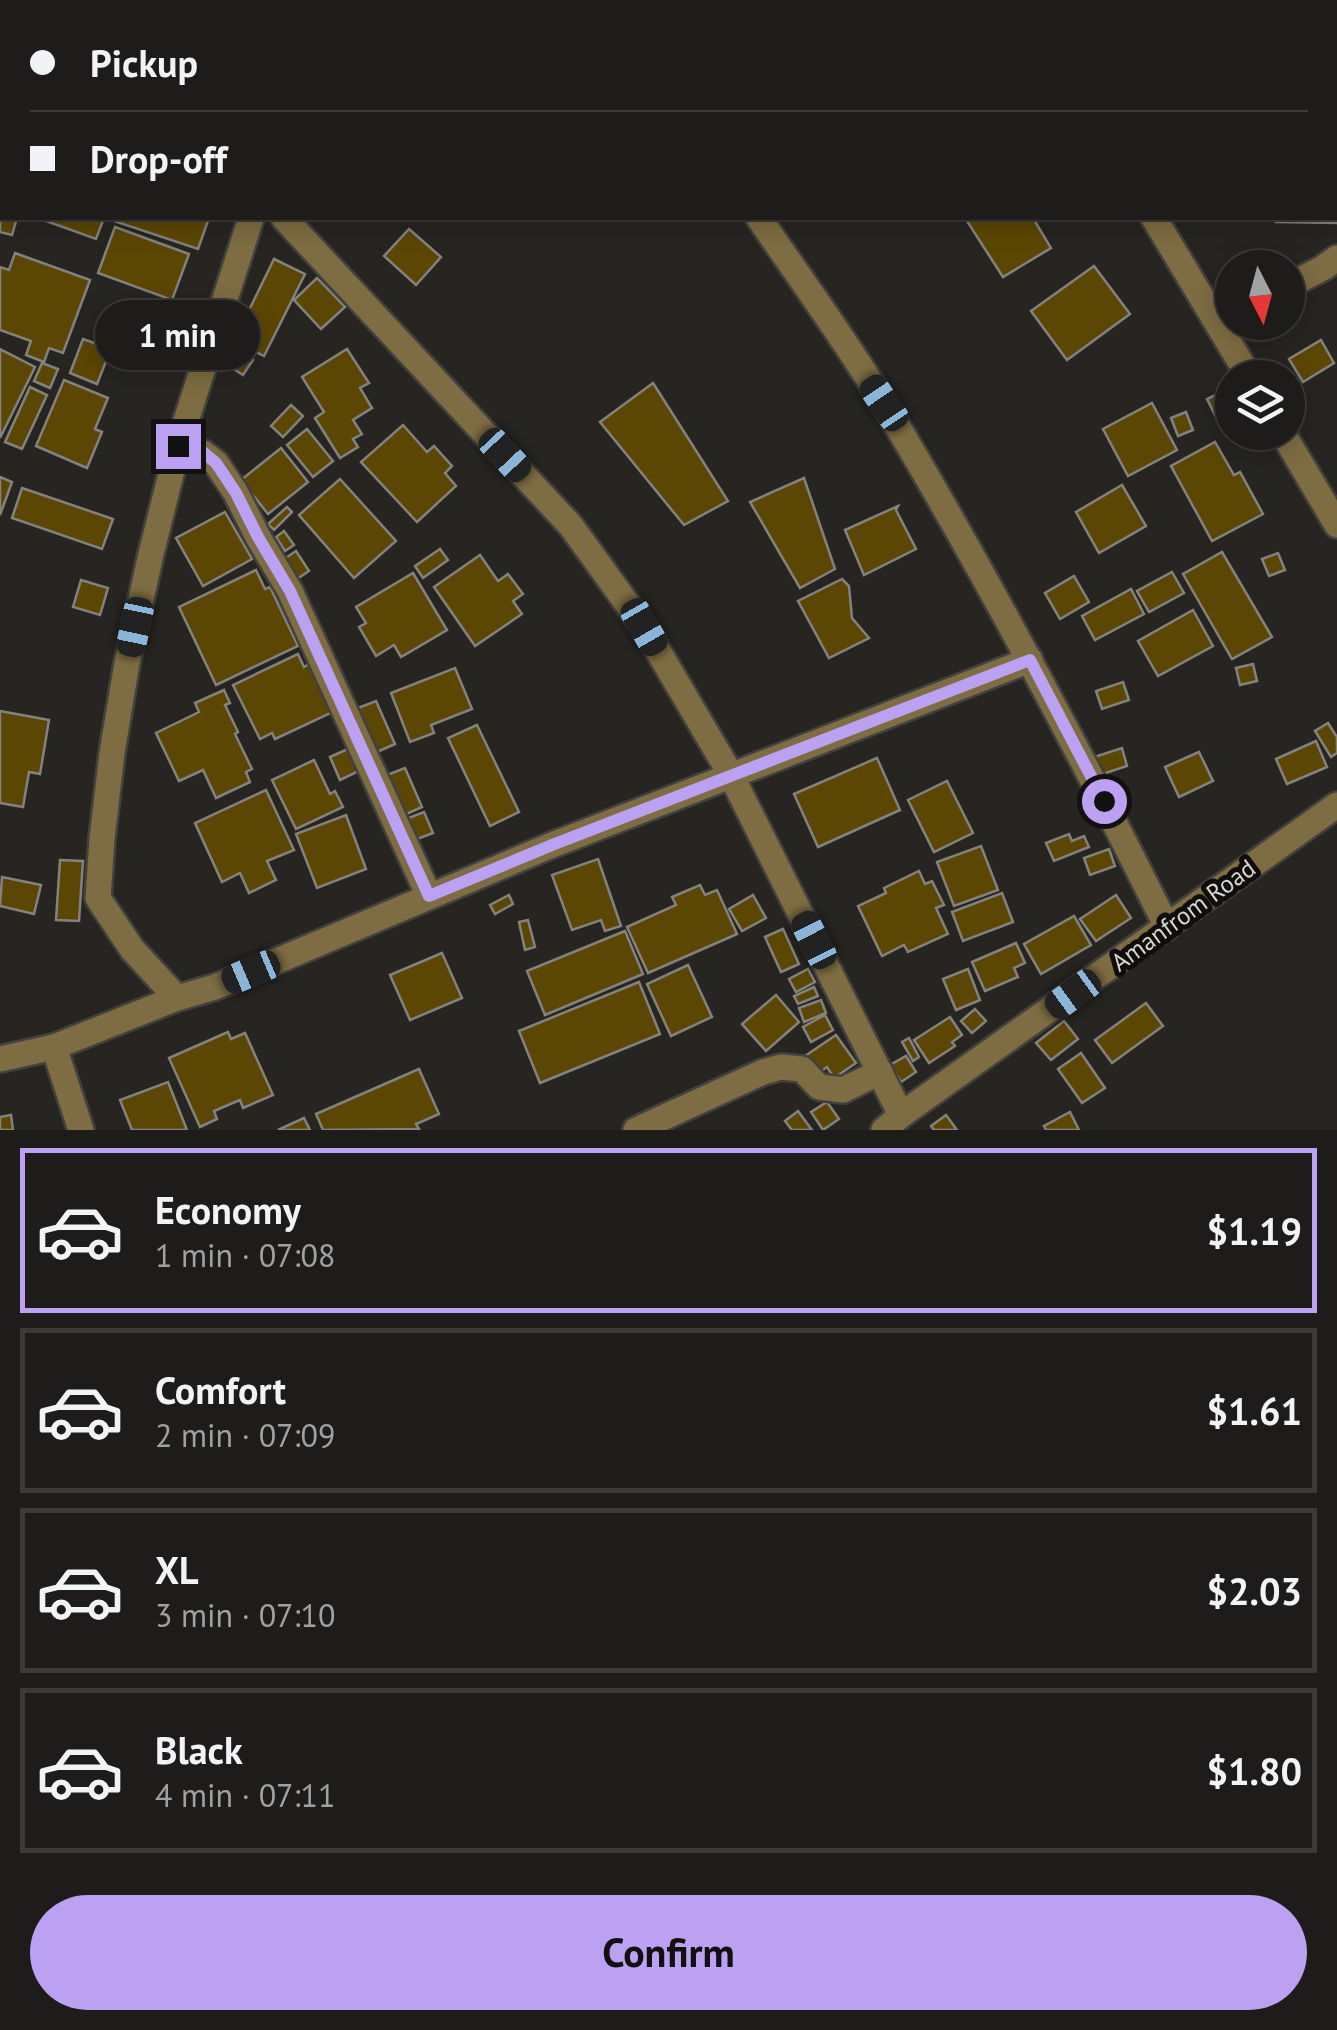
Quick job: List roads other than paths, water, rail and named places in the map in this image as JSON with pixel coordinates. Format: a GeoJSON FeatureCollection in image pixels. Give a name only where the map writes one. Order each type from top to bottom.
{"type":"FeatureCollection","features":[{"type":"Feature","properties":{"kind":"street"},"geometry":{"type":"LineString","coordinates":[[178,998],[132,949],[98,898],[112,754],[151,554],[178,446],[250,220]]}},
{"type":"Feature","properties":{"kind":"street"},"geometry":{"type":"LineString","coordinates":[[286,220],[572,526],[644,627],[731,775],[880,1072],[893,1123]]}},
{"type":"Feature","properties":{"kind":"street"},"geometry":{"type":"LineString","coordinates":[[1155,220],[1215,304]]}},
{"type":"Feature","properties":{"kind":"street"},"geometry":{"type":"LineString","coordinates":[[768,221],[884,403],[1030,660],[1167,926]]}},
{"type":"Feature","properties":{"kind":"street"},"geometry":{"type":"LineString","coordinates":[[1305,277],[1337,258]]}},
{"type":"Feature","properties":{"kind":"street"},"geometry":{"type":"LineString","coordinates":[[178,446],[203,452],[216,463],[236,493],[290,591],[429,896]]}},
{"type":"Feature","properties":{"kind":"street"},"geometry":{"type":"LineString","coordinates":[[1293,450],[1337,526]]}},
{"type":"Feature","properties":{"kind":"street"},"geometry":{"type":"LineString","coordinates":[[0,1059],[54,1047],[216,987],[552,845],[1030,660]]}},
{"type":"Feature","properties":{"kind":"street","name":"Amanfrom Road"},"geometry":{"type":"LineString","coordinates":[[893,1123],[1337,805]]}},
{"type":"Feature","properties":{"kind":"street"},"geometry":{"type":"LineString","coordinates":[[54,1047],[81,1130]]}},
{"type":"Feature","properties":{"kind":"street"},"geometry":{"type":"LineString","coordinates":[[636,1130],[782,1067],[802,1069],[819,1087],[843,1090],[880,1072]]}}]}
